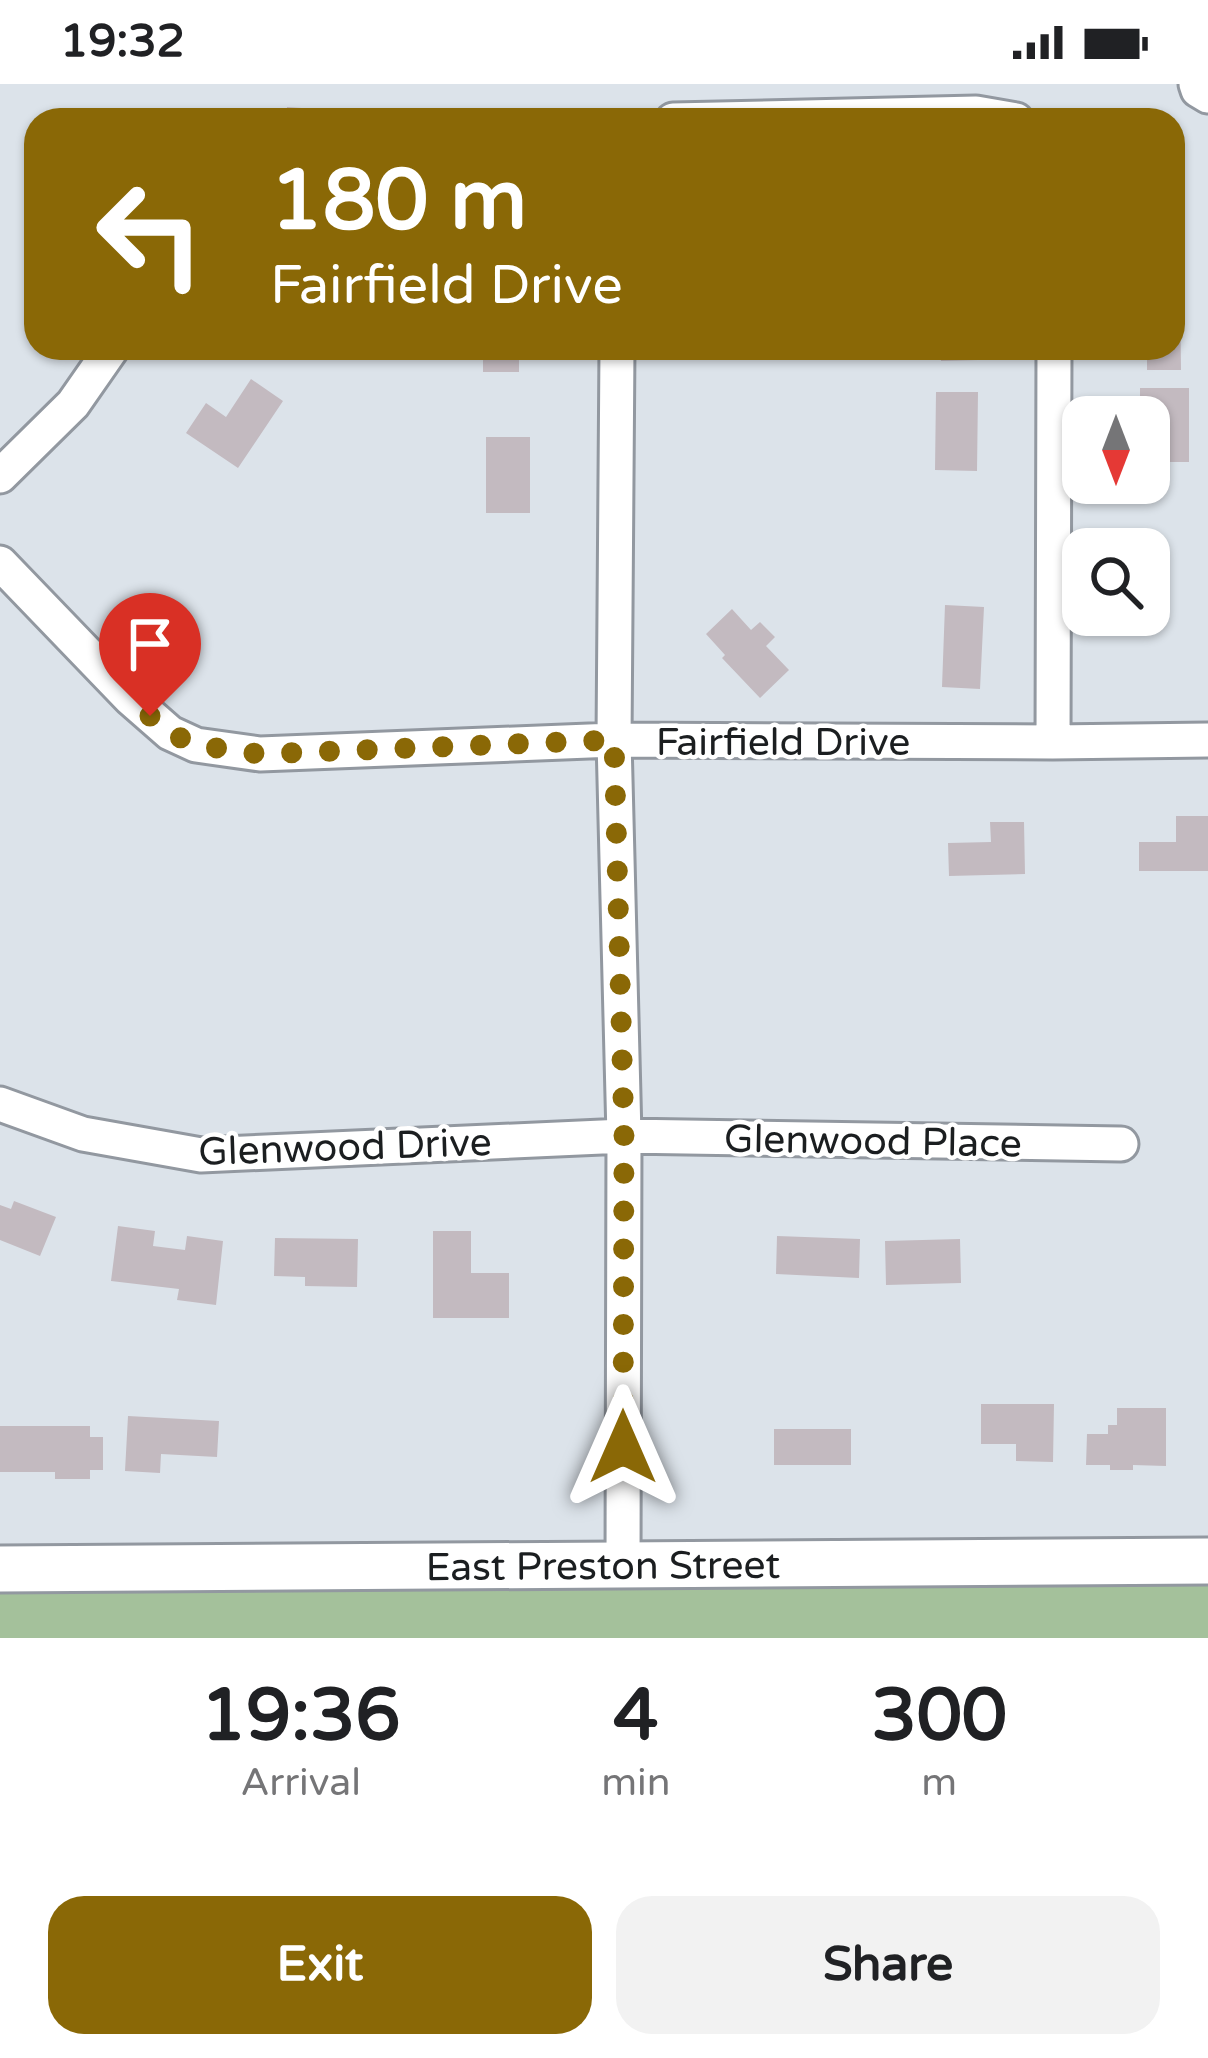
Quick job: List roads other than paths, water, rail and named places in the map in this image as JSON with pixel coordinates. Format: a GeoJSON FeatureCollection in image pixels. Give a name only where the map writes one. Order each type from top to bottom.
{"type":"FeatureCollection","features":[{"type":"Feature","properties":{"kind":"street"},"geometry":{"type":"LineString","coordinates":[[1196,84],[1208,96]]}},
{"type":"Feature","properties":{"kind":"street"},"geometry":{"type":"LineString","coordinates":[[0,476],[73,404],[104,360]]}},
{"type":"Feature","properties":{"kind":"street"},"geometry":{"type":"LineString","coordinates":[[616,360],[614,740],[624,1136],[623,1565]]}},
{"type":"Feature","properties":{"kind":"street"},"geometry":{"type":"LineString","coordinates":[[1053,742],[1054,360]]}},
{"type":"Feature","properties":{"kind":"street","name":"Fairfield Drive"},"geometry":{"type":"LineString","coordinates":[[0,563],[130,698],[170,733],[196,745],[260,754],[614,740],[1208,740]]}},
{"type":"Feature","properties":{"kind":"street","name":"Glenwood Drive"},"geometry":{"type":"LineString","coordinates":[[0,1104],[82,1134],[201,1155],[624,1136]]}},
{"type":"Feature","properties":{"kind":"street","name":"Glenwood Place"},"geometry":{"type":"LineString","coordinates":[[624,1136],[1121,1144]]}},
{"type":"Feature","properties":{"kind":"street","name":"East Preston Street"},"geometry":{"type":"LineString","coordinates":[[0,1569],[1208,1562]]}}]}
